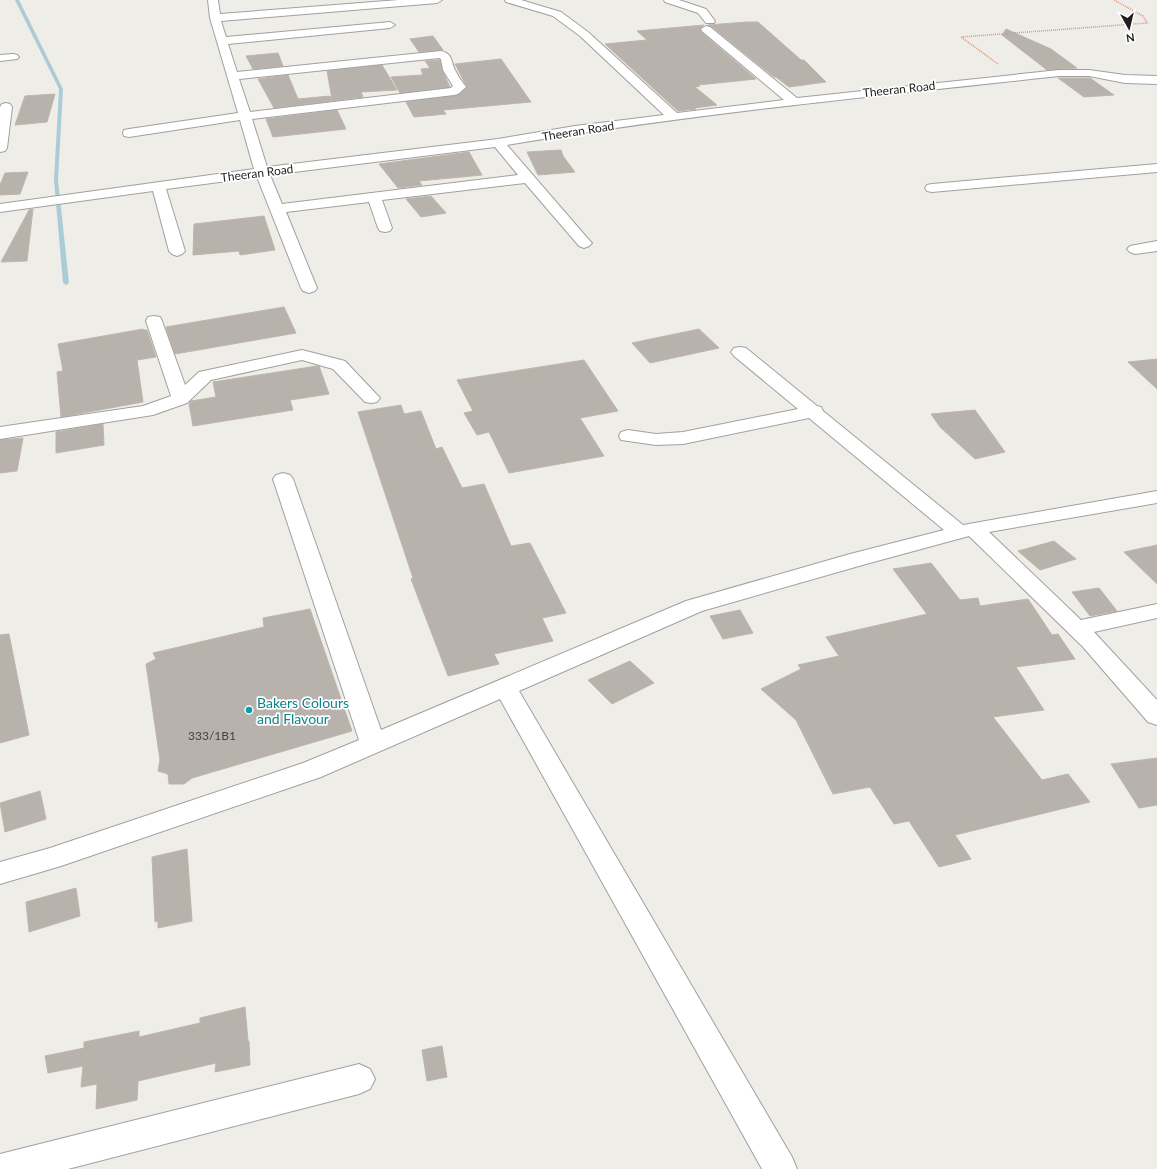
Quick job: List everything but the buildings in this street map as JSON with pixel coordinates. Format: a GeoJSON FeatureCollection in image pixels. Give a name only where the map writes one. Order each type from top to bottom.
{"type":"FeatureCollection","features":[{"type":"Feature","properties":{"kind":"street"},"geometry":{"type":"LineString","coordinates":[[213,0],[215,18],[262,172],[309,288]]}},
{"type":"Feature","properties":{"kind":"street"},"geometry":{"type":"LineString","coordinates":[[215,18],[437,0]]}},
{"type":"Feature","properties":{"kind":"street"},"geometry":{"type":"LineString","coordinates":[[510,0],[557,14],[584,34],[674,117]]}},
{"type":"Feature","properties":{"kind":"street"},"geometry":{"type":"LineString","coordinates":[[669,0],[702,11],[708,25],[794,102]]}},
{"type":"Feature","properties":{"kind":"street"},"geometry":{"type":"LineString","coordinates":[[222,41],[390,25]]}},
{"type":"Feature","properties":{"kind":"street"},"geometry":{"type":"LineString","coordinates":[[129,133],[245,116],[454,91],[460,87],[448,70],[446,58],[441,54],[233,76]]}},
{"type":"Feature","properties":{"kind":"street"},"geometry":{"type":"LineString","coordinates":[[0,58],[13,57]]}},
{"type":"Feature","properties":{"kind":"street","name":"Theeran Road"},"geometry":{"type":"LineString","coordinates":[[0,208],[262,172],[498,143],[575,130],[674,117],[1017,77],[1059,73],[1090,73],[1125,79],[1157,80]]}},
{"type":"Feature","properties":{"kind":"street"},"geometry":{"type":"LineString","coordinates":[[0,148],[6,107]]}},
{"type":"Feature","properties":{"kind":"street"},"geometry":{"type":"LineString","coordinates":[[498,143],[584,243]]}},
{"type":"Feature","properties":{"kind":"street"},"geometry":{"type":"LineString","coordinates":[[932,188],[1022,178],[1157,168]]}},
{"type":"Feature","properties":{"kind":"street"},"geometry":{"type":"LineString","coordinates":[[277,209],[529,178]]}},
{"type":"Feature","properties":{"kind":"street"},"geometry":{"type":"LineString","coordinates":[[158,186],[177,251]]}},
{"type":"Feature","properties":{"kind":"street"},"geometry":{"type":"LineString","coordinates":[[374,197],[385,228]]}},
{"type":"Feature","properties":{"kind":"street"},"geometry":{"type":"LineString","coordinates":[[1135,250],[1157,246]]}},
{"type":"Feature","properties":{"kind":"street"},"geometry":{"type":"LineString","coordinates":[[154,321],[181,398]]}},
{"type":"Feature","properties":{"kind":"street"},"geometry":{"type":"LineString","coordinates":[[740,352],[966,531],[1077,628],[1157,716]]}},
{"type":"Feature","properties":{"kind":"street"},"geometry":{"type":"LineString","coordinates":[[0,433],[146,411],[181,398],[205,376],[302,355],[339,365],[371,398]]}},
{"type":"Feature","properties":{"kind":"street"},"geometry":{"type":"LineString","coordinates":[[628,436],[647,440],[664,440],[699,436],[814,411]]}},
{"type":"Feature","properties":{"kind":"street"},"geometry":{"type":"LineString","coordinates":[[283,478],[374,744]]}},
{"type":"Feature","properties":{"kind":"street"},"geometry":{"type":"LineString","coordinates":[[0,873],[312,770],[694,606],[858,559],[966,531],[1157,497]]}},
{"type":"Feature","properties":{"kind":"street"},"geometry":{"type":"LineString","coordinates":[[1077,628],[1157,611]]}},
{"type":"Feature","properties":{"kind":"street"},"geometry":{"type":"LineString","coordinates":[[505,687],[780,1169]]}},
{"type":"Feature","properties":{"kind":"street"},"geometry":{"type":"LineString","coordinates":[[4,1169],[360,1079]]}},
{"type":"Feature","properties":{"kind":"path"},"geometry":{"type":"LineString","coordinates":[[1017,77],[962,37],[1146,23],[1143,16],[1114,0]]}},
{"type":"Feature","properties":{"kind":"waterway"},"geometry":{"type":"LineString","coordinates":[[17,0],[61,89],[56,180],[66,283]]}},
{"type":"Feature","properties":{"kind":"place","name":"Bakers Colours and Flavour"},"geometry":{"type":"Point","coordinates":[249,710]}}]}
